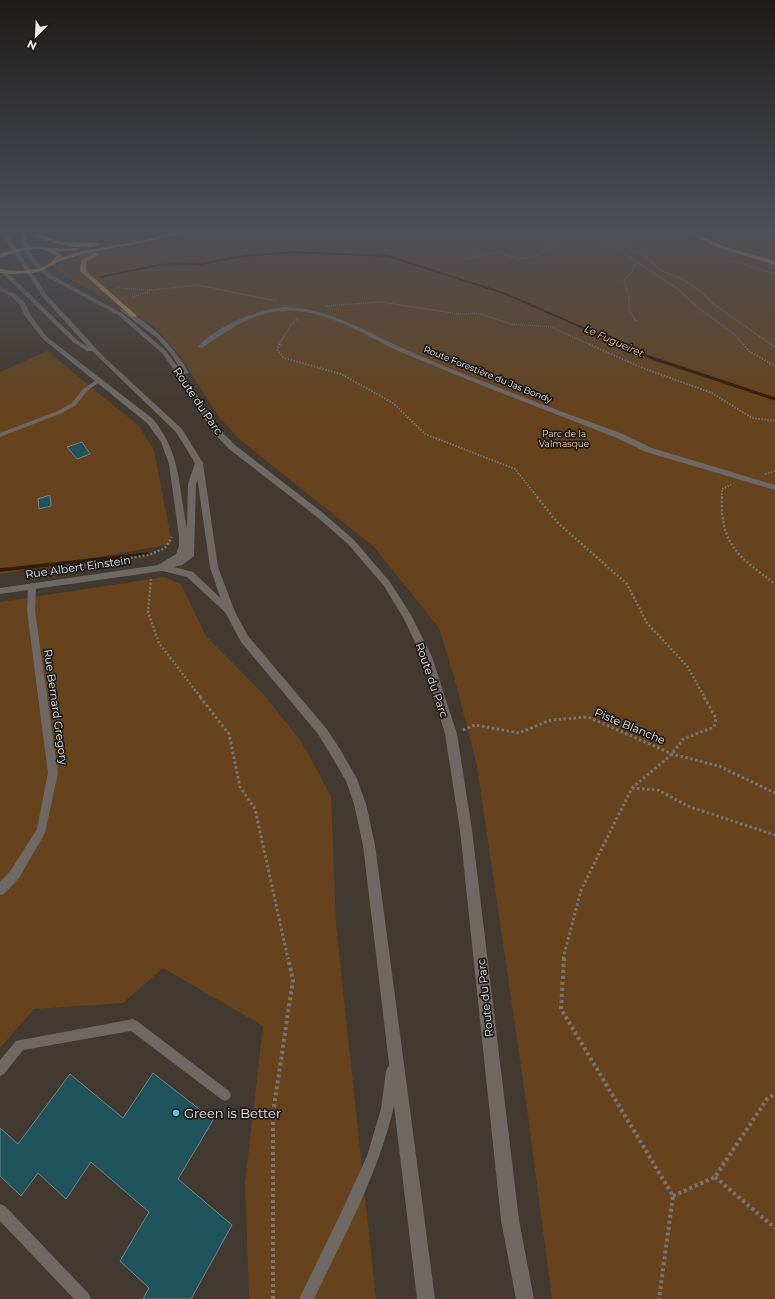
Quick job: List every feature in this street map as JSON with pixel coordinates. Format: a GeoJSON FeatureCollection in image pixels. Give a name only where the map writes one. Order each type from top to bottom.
{"type":"FeatureCollection","features":[{"type":"Feature","properties":{"kind":"main road"},"geometry":{"type":"LineString","coordinates":[[19,288],[75,341],[102,358]]}},
{"type":"Feature","properties":{"kind":"main road"},"geometry":{"type":"LineString","coordinates":[[39,288],[44,295],[102,358],[180,431],[199,463],[214,567],[230,612],[244,639],[322,731],[351,779],[358,798],[369,845],[426,1299]]}},
{"type":"Feature","properties":{"kind":"main road","name":"Route du Parc"},"geometry":{"type":"LineString","coordinates":[[71,288],[120,314],[164,352],[215,429],[232,447],[346,537],[386,584],[408,618],[427,657],[451,734],[466,830],[510,1220],[525,1299]]}},
{"type":"Feature","properties":{"kind":"main road"},"geometry":{"type":"LineString","coordinates":[[79,288],[134,316]]}},
{"type":"Feature","properties":{"kind":"main road"},"geometry":{"type":"LineString","coordinates":[[101,288],[166,344],[175,355],[188,378],[189,388]]}},
{"type":"Feature","properties":{"kind":"main road"},"geometry":{"type":"LineString","coordinates":[[0,289],[13,295],[23,304],[28,316],[45,338],[150,422],[164,439],[168,447],[174,470],[183,536],[183,550],[177,558],[156,568]]}},
{"type":"Feature","properties":{"kind":"main road","name":"Route Forestière du Jas Bondy"},"geometry":{"type":"LineString","coordinates":[[200,347],[234,322],[259,312],[284,309],[307,310],[337,320],[408,353],[620,436],[649,450],[775,488]]}},
{"type":"Feature","properties":{"kind":"main road"},"geometry":{"type":"LineString","coordinates":[[156,568],[179,563],[190,556],[192,484],[199,463]]}},
{"type":"Feature","properties":{"kind":"main road"},"geometry":{"type":"LineString","coordinates":[[156,568],[176,570],[190,574],[230,612]]}},
{"type":"Feature","properties":{"kind":"main road","name":"Rue Albert Einstein"},"geometry":{"type":"LineString","coordinates":[[0,590],[156,568]]}},
{"type":"Feature","properties":{"kind":"lane"},"geometry":{"type":"LineString","coordinates":[[0,435],[60,412],[74,404],[85,390],[99,380]]}},
{"type":"Feature","properties":{"kind":"lane","name":"Rue Bernard Gregory"},"geometry":{"type":"LineString","coordinates":[[0,890],[15,874],[42,830],[53,774],[31,611],[32,586]]}},
{"type":"Feature","properties":{"kind":"lane"},"geometry":{"type":"LineString","coordinates":[[0,1070],[20,1045],[133,1024],[225,1095]]}},
{"type":"Feature","properties":{"kind":"lane"},"geometry":{"type":"LineString","coordinates":[[306,1299],[346,1218],[373,1157],[387,1108],[395,1056]]}},
{"type":"Feature","properties":{"kind":"lane"},"geometry":{"type":"LineString","coordinates":[[0,1211],[84,1299]]}},
{"type":"Feature","properties":{"kind":"path"},"geometry":{"type":"LineString","coordinates":[[116,288],[152,290]]}},
{"type":"Feature","properties":{"kind":"path"},"geometry":{"type":"LineString","coordinates":[[132,297],[152,290],[166,288]]}},
{"type":"Feature","properties":{"kind":"path"},"geometry":{"type":"LineString","coordinates":[[205,288],[280,302]]}},
{"type":"Feature","properties":{"kind":"path"},"geometry":{"type":"LineString","coordinates":[[626,288],[629,310],[632,317],[636,321]]}},
{"type":"Feature","properties":{"kind":"path"},"geometry":{"type":"LineString","coordinates":[[675,288],[697,307],[734,334],[749,352],[775,366]]}},
{"type":"Feature","properties":{"kind":"path"},"geometry":{"type":"LineString","coordinates":[[694,288],[708,297],[712,303],[775,347]]}},
{"type":"Feature","properties":{"kind":"path"},"geometry":{"type":"LineString","coordinates":[[659,1299],[673,1196],[561,1009],[562,964],[581,890],[632,788],[672,754],[683,739],[714,727],[716,718],[687,666],[647,623],[627,584],[558,523],[515,469],[425,434],[393,403],[341,374],[284,358],[277,349],[290,326],[307,310],[316,306],[381,302],[459,314],[477,313],[511,324],[551,327],[640,367],[712,393],[752,418],[775,421]]}},
{"type":"Feature","properties":{"kind":"path"},"geometry":{"type":"LineString","coordinates":[[746,479],[722,489],[723,523],[728,543],[746,563],[775,584]]}},
{"type":"Feature","properties":{"kind":"path"},"geometry":{"type":"LineString","coordinates":[[57,572],[84,565],[149,554],[165,548],[173,535]]}},
{"type":"Feature","properties":{"kind":"path"},"geometry":{"type":"LineString","coordinates":[[156,568],[148,612],[159,643],[229,734],[240,786],[255,809],[293,980],[273,1113],[273,1299]]}},
{"type":"Feature","properties":{"kind":"path","name":"Piste Blanche"},"geometry":{"type":"LineString","coordinates":[[451,734],[475,725],[518,733],[551,720],[588,717],[672,754],[719,766],[775,793]]}},
{"type":"Feature","properties":{"kind":"path"},"geometry":{"type":"LineString","coordinates":[[632,788],[658,790],[690,807],[775,835]]}},
{"type":"Feature","properties":{"kind":"path"},"geometry":{"type":"LineString","coordinates":[[673,1196],[715,1177],[767,1099],[775,1094]]}},
{"type":"Feature","properties":{"kind":"path"},"geometry":{"type":"LineString","coordinates":[[715,1177],[775,1228]]}},
{"type":"Feature","properties":{"kind":"shaded area"},"geometry":{"type":"Polygon","coordinates":[[[0,288],[775,288],[775,1299],[0,1299],[0,288]]]}},
{"type":"Feature","properties":{"kind":"green space","name":"Parc de la Valmasque"},"geometry":{"type":"Polygon","coordinates":[[[85,288],[775,288],[775,1299],[552,1299],[526,1101],[477,766],[455,680],[439,628],[374,547],[239,439],[218,416],[182,359],[154,326],[85,288]]]}},
{"type":"Feature","properties":{"kind":"green space"},"geometry":{"type":"Polygon","coordinates":[[[47,351],[139,426],[154,450],[172,544],[0,574],[0,372],[47,351]]]}},
{"type":"Feature","properties":{"kind":"green space"},"geometry":{"type":"Polygon","coordinates":[[[164,577],[181,584],[206,636],[264,695],[301,741],[331,796],[336,924],[376,1299],[249,1299],[245,1182],[263,1026],[163,968],[123,1003],[34,1009],[0,1048],[0,602],[164,577]]]}},
{"type":"Feature","properties":{"kind":"building"},"geometry":{"type":"Polygon","coordinates":[[[82,442],[90,454],[77,459],[67,447],[82,442]]]}},
{"type":"Feature","properties":{"kind":"building"},"geometry":{"type":"Polygon","coordinates":[[[50,495],[51,506],[39,509],[38,499],[50,495]]]}},
{"type":"Feature","properties":{"kind":"building"},"geometry":{"type":"Polygon","coordinates":[[[153,1073],[213,1120],[178,1179],[232,1225],[191,1299],[143,1299],[149,1288],[120,1261],[149,1212],[91,1162],[66,1199],[38,1173],[21,1196],[0,1176],[0,1128],[18,1144],[70,1074],[123,1118],[153,1073]]]}},
{"type":"Feature","properties":{"kind":"waterway","name":"Le Fugueiret"},"geometry":{"type":"LineString","coordinates":[[486,288],[506,294],[622,345]]}},
{"type":"Feature","properties":{"kind":"waterway","name":"Le Fugueiret"},"geometry":{"type":"LineString","coordinates":[[620,344],[652,358],[775,399]]}},
{"type":"Feature","properties":{"kind":"waterway"},"geometry":{"type":"LineString","coordinates":[[0,570],[147,554]]}},
{"type":"Feature","properties":{"kind":"place","name":"Green is Better"},"geometry":{"type":"Point","coordinates":[176,1113]}}]}
